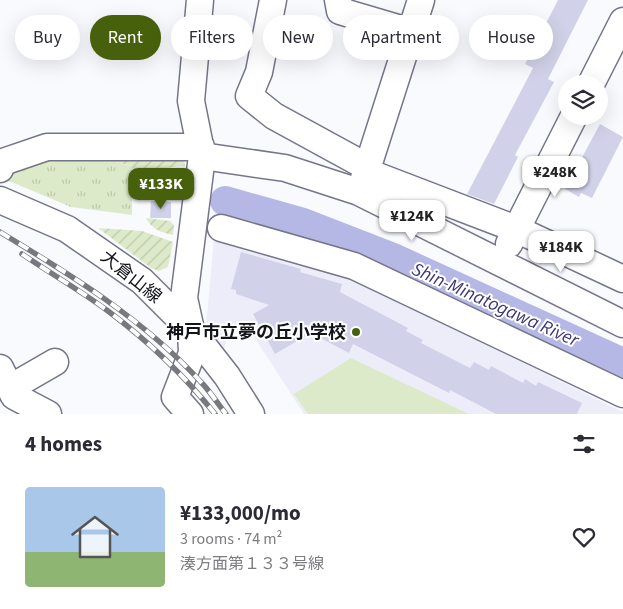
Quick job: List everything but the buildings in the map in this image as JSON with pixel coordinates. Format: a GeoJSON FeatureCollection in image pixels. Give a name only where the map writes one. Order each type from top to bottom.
{"type":"FeatureCollection","features":[{"type":"Feature","properties":{"kind":"street"},"geometry":{"type":"LineString","coordinates":[[190,414],[175,397],[192,353],[191,330],[184,298],[202,152],[191,101],[200,0]]}},
{"type":"Feature","properties":{"kind":"street"},"geometry":{"type":"LineString","coordinates":[[273,0],[259,72],[249,96],[274,116],[360,163],[363,182]]}},
{"type":"Feature","properties":{"kind":"street"},"geometry":{"type":"LineString","coordinates":[[338,0],[340,11],[354,15]]}},
{"type":"Feature","properties":{"kind":"street"},"geometry":{"type":"LineString","coordinates":[[416,15],[421,0]]}},
{"type":"Feature","properties":{"kind":"street"},"geometry":{"type":"LineString","coordinates":[[600,75],[614,61],[623,21]]}},
{"type":"Feature","properties":{"kind":"street"},"geometry":{"type":"LineString","coordinates":[[363,182],[402,60]]}},
{"type":"Feature","properties":{"kind":"street"},"geometry":{"type":"LineString","coordinates":[[500,263],[569,125]]}},
{"type":"Feature","properties":{"kind":"street"},"geometry":{"type":"LineString","coordinates":[[0,169],[3,162],[47,146],[202,152],[363,182],[516,229],[623,278]]}},
{"type":"Feature","properties":{"kind":"street"},"geometry":{"type":"LineString","coordinates":[[363,182],[500,263],[623,324]]}},
{"type":"Feature","properties":{"kind":"street","name":"大倉山線"},"geometry":{"type":"LineString","coordinates":[[0,200],[67,229],[142,281],[191,330],[227,376],[251,414]]}},
{"type":"Feature","properties":{"kind":"street"},"geometry":{"type":"LineString","coordinates":[[221,228],[354,266],[623,394]]}},
{"type":"Feature","properties":{"kind":"street"},"geometry":{"type":"LineString","coordinates":[[48,414],[8,391],[55,362]]}},
{"type":"Feature","properties":{"kind":"shaded area","name":"神戸市立夢の丘小学校"},"geometry":{"type":"Polygon","coordinates":[[[214,239],[344,275],[623,412],[623,414],[304,414],[245,323],[227,339],[224,349],[206,326],[214,239]]]}},
{"type":"Feature","properties":{"kind":"green space"},"geometry":{"type":"Polygon","coordinates":[[[51,156],[99,158],[132,166],[132,215],[71,207],[4,179],[9,166],[51,156]]]}},
{"type":"Feature","properties":{"kind":"green space"},"geometry":{"type":"Polygon","coordinates":[[[184,156],[185,166],[170,167],[158,171],[147,177],[136,187],[132,166],[99,158],[184,156]]]}},
{"type":"Feature","properties":{"kind":"green space"},"geometry":{"type":"Polygon","coordinates":[[[169,176],[181,177],[181,200],[147,199],[156,185],[169,176]]]}},
{"type":"Feature","properties":{"kind":"green space"},"geometry":{"type":"Polygon","coordinates":[[[146,218],[170,221],[174,225],[173,235],[154,228],[146,218]]]}},
{"type":"Feature","properties":{"kind":"green space"},"geometry":{"type":"Polygon","coordinates":[[[98,228],[142,231],[173,242],[168,267],[159,271],[151,268],[98,228]]]}},
{"type":"Feature","properties":{"kind":"green space"},"geometry":{"type":"Polygon","coordinates":[[[351,358],[469,414],[308,414],[294,394],[351,358]]]}},
{"type":"Feature","properties":{"kind":"waterway","name":"Shin-Minatogawa River"},"geometry":{"type":"LineString","coordinates":[[225,201],[303,223],[393,258],[623,363]]}},
{"type":"Feature","properties":{"kind":"railway"},"geometry":{"type":"LineString","coordinates":[[0,232],[105,299],[155,338],[204,385],[226,414]]}},
{"type":"Feature","properties":{"kind":"railway"},"geometry":{"type":"LineString","coordinates":[[22,254],[123,322],[165,359],[215,414]]}},
{"type":"Feature","properties":{"kind":"place","name":"神戸市立夢の丘小学校"},"geometry":{"type":"Point","coordinates":[356,332]}}]}
